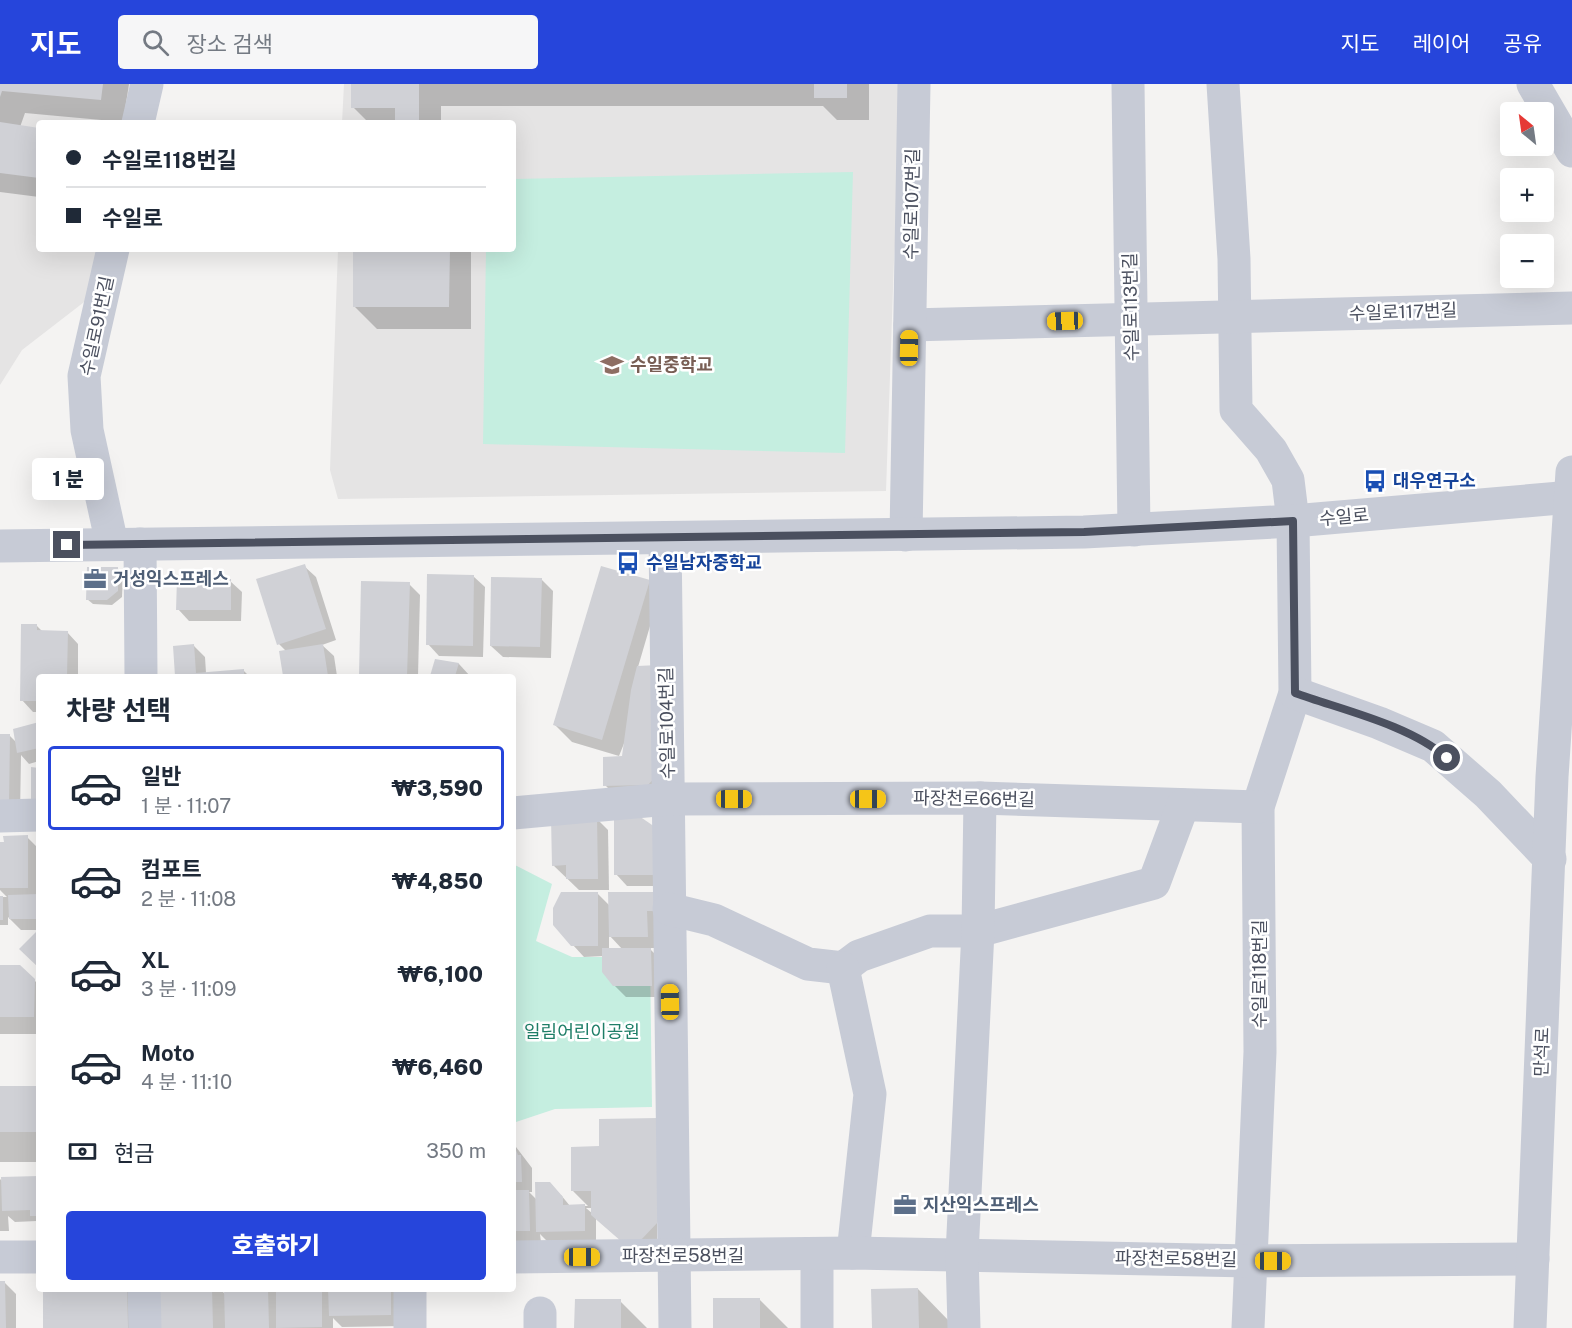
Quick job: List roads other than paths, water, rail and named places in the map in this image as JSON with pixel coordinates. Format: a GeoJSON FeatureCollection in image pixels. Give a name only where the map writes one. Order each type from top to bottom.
{"type":"FeatureCollection","features":[{"type":"Feature","properties":{"kind":"street"},"geometry":{"type":"LineString","coordinates":[[139,120],[147,84]]}},
{"type":"Feature","properties":{"kind":"street","name":"수일로107번길"},"geometry":{"type":"LineString","coordinates":[[906,535],[914,84]]}},
{"type":"Feature","properties":{"kind":"street","name":"수일로113번길"},"geometry":{"type":"LineString","coordinates":[[1128,84],[1134,530]]}},
{"type":"Feature","properties":{"kind":"street"},"geometry":{"type":"LineString","coordinates":[[1223,84],[1234,259],[1236,410],[1271,450],[1288,480],[1293,521]]}},
{"type":"Feature","properties":{"kind":"street"},"geometry":{"type":"LineString","coordinates":[[1533,84],[1572,151]]}},
{"type":"Feature","properties":{"kind":"street","name":"수일로91번길"},"geometry":{"type":"LineString","coordinates":[[112,252],[84,376],[87,430],[126,544],[141,674]]}},
{"type":"Feature","properties":{"kind":"street","name":"수일로117번길"},"geometry":{"type":"LineString","coordinates":[[1131,319],[1572,308]]}},
{"type":"Feature","properties":{"kind":"street"},"geometry":{"type":"LineString","coordinates":[[910,325],[1131,319]]}},
{"type":"Feature","properties":{"kind":"street","name":"수일로"},"geometry":{"type":"LineString","coordinates":[[0,546],[1134,530],[1293,521],[1571,489]]}},
{"type":"Feature","properties":{"kind":"street","name":"만석로"},"geometry":{"type":"LineString","coordinates":[[1530,1328],[1550,859],[1562,782],[1571,489]]}},
{"type":"Feature","properties":{"kind":"street","name":"수일로118번길"},"geometry":{"type":"LineString","coordinates":[[1248,1328],[1260,1052],[1258,807],[1295,693],[1293,521]]}},
{"type":"Feature","properties":{"kind":"street","name":"수일로104번길"},"geometry":{"type":"LineString","coordinates":[[665,538],[675,1328]]}},
{"type":"Feature","properties":{"kind":"street"},"geometry":{"type":"LineString","coordinates":[[1295,693],[1379,723],[1433,746],[1488,794],[1550,859]]}},
{"type":"Feature","properties":{"kind":"street"},"geometry":{"type":"LineString","coordinates":[[964,1328],[962,1254],[978,931],[980,798]]}},
{"type":"Feature","properties":{"kind":"street","name":"파장천로66번길"},"geometry":{"type":"LineString","coordinates":[[516,813],[668,799],[980,798],[1258,807]]}},
{"type":"Feature","properties":{"kind":"street"},"geometry":{"type":"LineString","coordinates":[[669,909],[714,920],[808,964],[843,968],[860,956],[930,931],[978,931],[1154,884],[1183,805]]}},
{"type":"Feature","properties":{"kind":"street"},"geometry":{"type":"LineString","coordinates":[[0,816],[36,815]]}},
{"type":"Feature","properties":{"kind":"street"},"geometry":{"type":"LineString","coordinates":[[843,968],[870,1094],[853,1253]]}},
{"type":"Feature","properties":{"kind":"street","name":"파장천로58번길"},"geometry":{"type":"LineString","coordinates":[[516,1257],[853,1253],[1250,1261],[1533,1259]]}},
{"type":"Feature","properties":{"kind":"street"},"geometry":{"type":"LineString","coordinates":[[817,1255],[817,1328]]}},
{"type":"Feature","properties":{"kind":"street"},"geometry":{"type":"LineString","coordinates":[[0,1257],[36,1257]]}},
{"type":"Feature","properties":{"kind":"street"},"geometry":{"type":"LineString","coordinates":[[144,1292],[145,1328]]}},
{"type":"Feature","properties":{"kind":"street"},"geometry":{"type":"LineString","coordinates":[[410,1292],[410,1328]]}},
{"type":"Feature","properties":{"kind":"place","name":"수일중학교"},"geometry":{"type":"Point","coordinates":[612,365]}},
{"type":"Feature","properties":{"kind":"place","name":"대우연구소"},"geometry":{"type":"Point","coordinates":[1375,481]}},
{"type":"Feature","properties":{"kind":"place","name":"수일남자중학교"},"geometry":{"type":"Point","coordinates":[628,563]}},
{"type":"Feature","properties":{"kind":"place","name":"거성익스프레스"},"geometry":{"type":"Point","coordinates":[95,579]}},
{"type":"Feature","properties":{"kind":"place","name":"지산익스프레스"},"geometry":{"type":"Point","coordinates":[905,1205]}},
{"type":"Feature","properties":{"kind":"park label","name":"일림어린이공원"},"geometry":{"type":"Point","coordinates":[582,1032]}}]}
